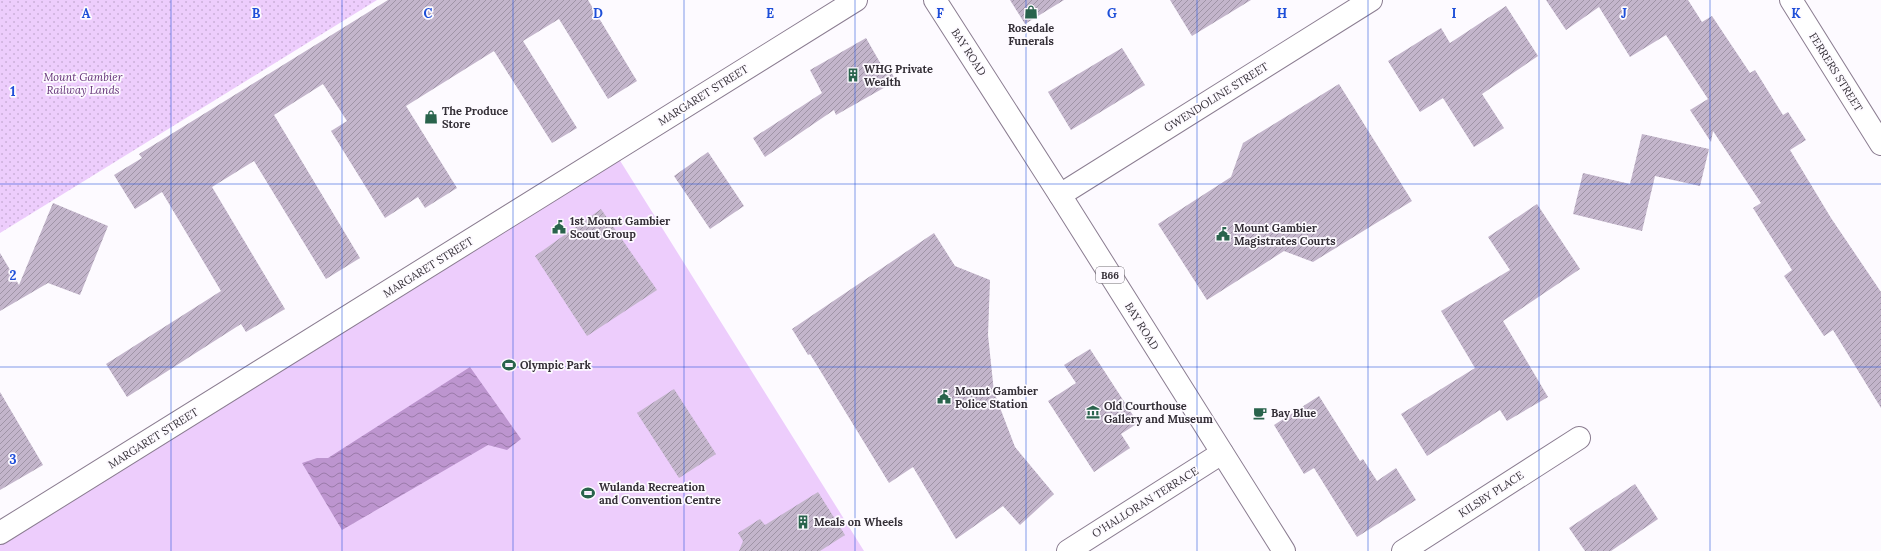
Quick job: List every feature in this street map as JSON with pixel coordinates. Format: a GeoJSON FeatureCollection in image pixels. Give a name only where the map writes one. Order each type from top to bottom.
{"type":"FeatureCollection","features":[{"type":"Feature","properties":{"kind":"street","name":"MARGARET STREET"},"geometry":{"type":"LineString","coordinates":[[0,533],[856,0]]}},
{"type":"Feature","properties":{"kind":"street","name":"BAY ROAD"},"geometry":{"type":"LineString","coordinates":[[935,0],[1060,195],[1284,551]]}},
{"type":"Feature","properties":{"kind":"street","name":"GWENDOLINE STREET"},"geometry":{"type":"LineString","coordinates":[[1060,195],[1371,0]]}},
{"type":"Feature","properties":{"kind":"street","name":"FERRERS STREET"},"geometry":{"type":"LineString","coordinates":[[1791,0],[1881,144]]}},
{"type":"Feature","properties":{"kind":"street","name":"KILSBY PLACE"},"geometry":{"type":"LineString","coordinates":[[1403,551],[1579,438]]}},
{"type":"Feature","properties":{"kind":"street","name":"O'HALLORAN TERRACE"},"geometry":{"type":"LineString","coordinates":[[1068,551],[1222,453]]}},
{"type":"Feature","properties":{"kind":"green space","name":"Mount Gambier Railway Lands"},"geometry":{"type":"Polygon","coordinates":[[[0,0],[377,0],[0,233],[0,0]]]}},
{"type":"Feature","properties":{"kind":"green space","name":"Olympic Park"},"geometry":{"type":"Polygon","coordinates":[[[614,151],[864,551],[0,551],[0,533],[614,151]]]}},
{"type":"Feature","properties":{"kind":"water"},"geometry":{"type":"Polygon","coordinates":[[[470,367],[521,439],[507,450],[488,445],[342,530],[302,463],[317,458],[328,458],[470,367]]]}},
{"type":"Feature","properties":{"kind":"building"},"geometry":{"type":"Polygon","coordinates":[[[388,0],[588,0],[637,81],[608,99],[559,19],[523,41],[577,128],[552,143],[494,51],[406,106],[457,188],[425,208],[418,197],[385,218],[331,131],[347,121],[323,84],[274,115],[360,258],[326,279],[254,161],[212,187],[285,309],[246,332],[241,324],[127,397],[106,364],[221,291],[162,192],[135,209],[114,175],[142,158],[139,154],[388,0]]]}},
{"type":"Feature","properties":{"kind":"building","name":"Rosedale Funerals"},"geometry":{"type":"Polygon","coordinates":[[[1010,0],[1064,0],[1025,24],[1010,0]]]}},
{"type":"Feature","properties":{"kind":"building"},"geometry":{"type":"Polygon","coordinates":[[[1170,0],[1251,0],[1192,36],[1170,0]]]}},
{"type":"Feature","properties":{"kind":"building"},"geometry":{"type":"Polygon","coordinates":[[[1546,0],[1688,0],[1702,22],[1712,16],[1750,73],[1755,70],[1783,115],[1788,112],[1806,140],[1790,150],[1831,218],[1881,292],[1881,408],[1833,330],[1824,336],[1784,276],[1792,270],[1753,208],[1761,203],[1713,131],[1711,142],[1690,110],[1708,99],[1666,35],[1630,57],[1599,7],[1566,30],[1546,0]]]}},
{"type":"Feature","properties":{"kind":"building"},"geometry":{"type":"Polygon","coordinates":[[[1506,6],[1538,56],[1482,94],[1504,128],[1474,147],[1443,98],[1420,112],[1388,61],[1441,28],[1450,43],[1506,6]]]}},
{"type":"Feature","properties":{"kind":"building","name":"WHG Private Wealth"},"geometry":{"type":"Polygon","coordinates":[[[866,38],[882,66],[887,64],[896,81],[836,115],[834,110],[765,157],[753,138],[822,93],[810,70],[866,38]]]}},
{"type":"Feature","properties":{"kind":"building"},"geometry":{"type":"Polygon","coordinates":[[[1122,48],[1145,85],[1071,130],[1048,92],[1122,48]]]}},
{"type":"Feature","properties":{"kind":"building"},"geometry":{"type":"Polygon","coordinates":[[[1339,84],[1412,201],[1313,262],[1284,251],[1207,300],[1158,224],[1231,177],[1243,143],[1339,84]]]}},
{"type":"Feature","properties":{"kind":"building"},"geometry":{"type":"Polygon","coordinates":[[[1642,134],[1709,149],[1700,186],[1655,176],[1642,231],[1573,214],[1583,173],[1630,184],[1642,134]]]}},
{"type":"Feature","properties":{"kind":"building"},"geometry":{"type":"Polygon","coordinates":[[[708,152],[744,206],[710,229],[674,176],[708,152]]]}},
{"type":"Feature","properties":{"kind":"building"},"geometry":{"type":"Polygon","coordinates":[[[53,203],[108,226],[80,295],[48,283],[0,311],[0,253],[19,285],[53,203]]]}},
{"type":"Feature","properties":{"kind":"building"},"geometry":{"type":"Polygon","coordinates":[[[1537,204],[1580,269],[1503,321],[1548,397],[1507,421],[1500,410],[1427,456],[1401,414],[1475,368],[1441,311],[1510,270],[1488,237],[1537,204]]]}},
{"type":"Feature","properties":{"kind":"building","name":"1st Mount Gambier Scout Group"},"geometry":{"type":"Polygon","coordinates":[[[601,209],[657,290],[587,336],[535,256],[601,209]]]}},
{"type":"Feature","properties":{"kind":"building"},"geometry":{"type":"Polygon","coordinates":[[[934,233],[955,266],[990,280],[988,335],[994,392],[1015,447],[1054,494],[1020,525],[1003,506],[956,539],[913,467],[889,483],[810,354],[808,355],[792,329],[934,233]]]}},
{"type":"Feature","properties":{"kind":"building","name":"Old Courthouse Gallery and Museum"},"geometry":{"type":"Polygon","coordinates":[[[1090,349],[1138,423],[1121,434],[1130,448],[1094,472],[1048,401],[1076,383],[1064,365],[1090,349]]]}},
{"type":"Feature","properties":{"kind":"building"},"geometry":{"type":"Polygon","coordinates":[[[674,389],[716,454],[679,478],[637,413],[674,389]]]}},
{"type":"Feature","properties":{"kind":"building"},"geometry":{"type":"Polygon","coordinates":[[[0,392],[43,465],[0,490],[0,392]]]}},
{"type":"Feature","properties":{"kind":"building"},"geometry":{"type":"Polygon","coordinates":[[[1319,396],[1360,461],[1363,459],[1377,481],[1396,468],[1416,500],[1357,537],[1314,468],[1304,474],[1274,425],[1319,396]]]}},
{"type":"Feature","properties":{"kind":"building"},"geometry":{"type":"Polygon","coordinates":[[[1635,484],[1658,519],[1611,551],[1585,551],[1569,528],[1635,484]]]}},
{"type":"Feature","properties":{"kind":"building","name":"Meals on Wheels"},"geometry":{"type":"Polygon","coordinates":[[[818,492],[845,535],[820,551],[739,551],[743,541],[738,533],[760,519],[765,525],[818,492]]]}},
{"type":"Feature","properties":{"kind":"place","name":"Rosedale Funerals"},"geometry":{"type":"Point","coordinates":[1031,12]}},
{"type":"Feature","properties":{"kind":"place","name":"WHG Private Wealth"},"geometry":{"type":"Point","coordinates":[853,75]}},
{"type":"Feature","properties":{"kind":"place","name":"The Produce Store"},"geometry":{"type":"Point","coordinates":[431,117]}},
{"type":"Feature","properties":{"kind":"place","name":"1st Mount Gambier Scout Group"},"geometry":{"type":"Point","coordinates":[559,227]}},
{"type":"Feature","properties":{"kind":"place","name":"Mount Gambier Magistrates Courts"},"geometry":{"type":"Point","coordinates":[1223,234]}},
{"type":"Feature","properties":{"kind":"place","name":"Olympic Park"},"geometry":{"type":"Point","coordinates":[509,365]}},
{"type":"Feature","properties":{"kind":"place","name":"Mount Gambier Police Station"},"geometry":{"type":"Point","coordinates":[944,397]}},
{"type":"Feature","properties":{"kind":"place","name":"Old Courthouse Gallery and Museum"},"geometry":{"type":"Point","coordinates":[1093,412]}},
{"type":"Feature","properties":{"kind":"place","name":"Bay Blue"},"geometry":{"type":"Point","coordinates":[1260,413]}},
{"type":"Feature","properties":{"kind":"place","name":"Wulanda Recreation and Convention Centre"},"geometry":{"type":"Point","coordinates":[588,493]}},
{"type":"Feature","properties":{"kind":"place","name":"Meals on Wheels"},"geometry":{"type":"Point","coordinates":[803,522]}}]}
